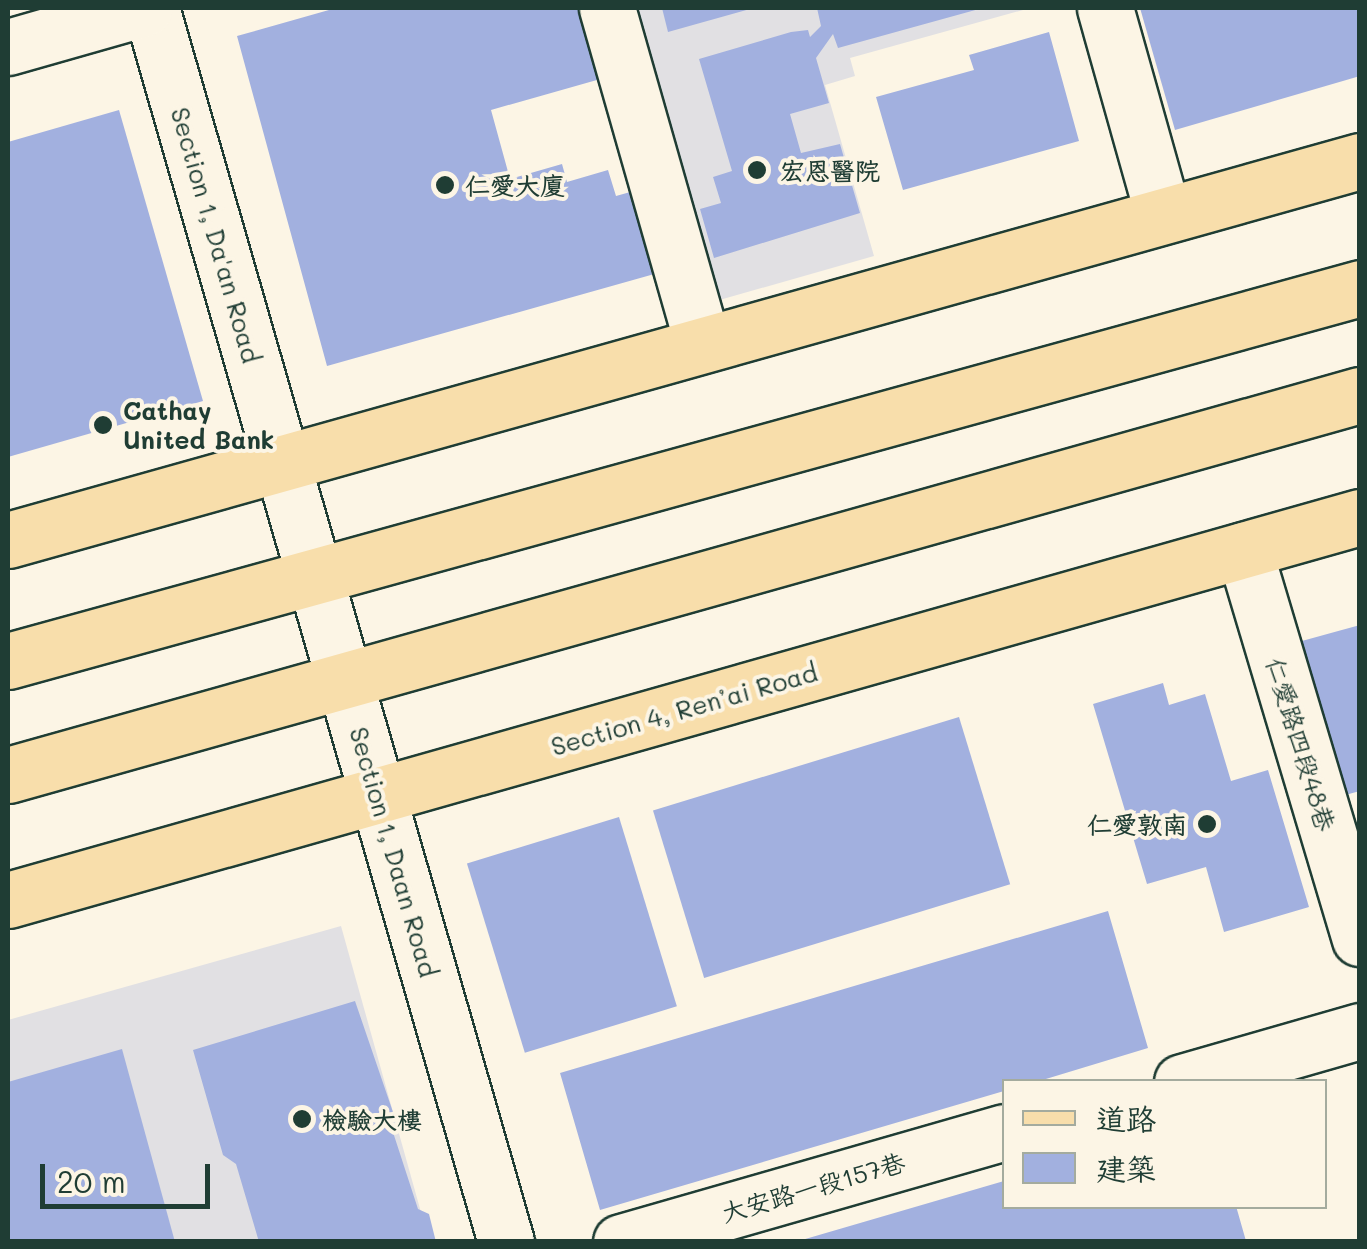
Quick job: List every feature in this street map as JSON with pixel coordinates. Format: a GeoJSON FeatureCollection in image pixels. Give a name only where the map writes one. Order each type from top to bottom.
{"type":"FeatureCollection","features":[{"type":"Feature","properties":{"kind":"main road"},"geometry":{"type":"LineString","coordinates":[[8,540],[1360,160]]}},
{"type":"Feature","properties":{"kind":"main road"},"geometry":{"type":"LineString","coordinates":[[8,661],[1360,288]]}},
{"type":"Feature","properties":{"kind":"main road"},"geometry":{"type":"LineString","coordinates":[[8,775],[1360,396]]}},
{"type":"Feature","properties":{"kind":"main road","name":"Section 4, Ren’ai Road"},"geometry":{"type":"LineString","coordinates":[[8,900],[1360,517]]}},
{"type":"Feature","properties":{"kind":"street"},"geometry":{"type":"LineString","coordinates":[[8,47],[148,8]]}},
{"type":"Feature","properties":{"kind":"street","name":"Section 1, Da'an Road"},"geometry":{"type":"LineString","coordinates":[[148,8],[280,464]]}},
{"type":"Feature","properties":{"kind":"street"},"geometry":{"type":"LineString","coordinates":[[607,8],[704,344]]}},
{"type":"Feature","properties":{"kind":"street"},"geometry":{"type":"LineString","coordinates":[[1104,8],[1163,216]]}},
{"type":"Feature","properties":{"kind":"street","name":"Section 1, Daan Road"},"geometry":{"type":"LineString","coordinates":[[280,464],[506,1242]]}},
{"type":"Feature","properties":{"kind":"street","name":"仁愛路四段48巷"},"geometry":{"type":"LineString","coordinates":[[1244,550],[1360,938]]}},
{"type":"Feature","properties":{"kind":"street"},"geometry":{"type":"LineString","coordinates":[[1192,1079],[1360,1031]]}},
{"type":"Feature","properties":{"kind":"street","name":"大安路一段157巷"},"geometry":{"type":"LineString","coordinates":[[621,1242],[1002,1133]]}},
{"type":"Feature","properties":{"kind":"shaded area","name":"宏恩醫院"},"geometry":{"type":"Polygon","coordinates":[[[620,8],[1030,8],[850,58],[855,76],[825,85],[874,256],[702,305],[620,8]]]}},
{"type":"Feature","properties":{"kind":"shaded area"},"geometry":{"type":"Polygon","coordinates":[[[341,926],[429,1241],[8,1242],[8,1020],[341,926]]]}},
{"type":"Feature","properties":{"kind":"building","name":"仁愛大廈"},"geometry":{"type":"Polygon","coordinates":[[[336,8],[599,8],[618,74],[491,110],[510,179],[562,164],[567,182],[608,170],[616,196],[641,189],[665,271],[327,366],[237,36],[336,8]]]}},
{"type":"Feature","properties":{"kind":"building"},"geometry":{"type":"Polygon","coordinates":[[[662,8],[750,8],[750,9],[668,32],[662,8]]]}},
{"type":"Feature","properties":{"kind":"building"},"geometry":{"type":"Polygon","coordinates":[[[817,8],[979,9],[838,48],[833,34],[816,58],[829,103],[790,114],[801,153],[840,144],[860,213],[714,258],[700,209],[721,203],[713,177],[732,171],[699,59],[791,32],[808,30],[810,37],[821,26],[817,8]]]}},
{"type":"Feature","properties":{"kind":"building"},"geometry":{"type":"Polygon","coordinates":[[[1140,8],[1360,8],[1360,76],[1175,130],[1140,8]]]}},
{"type":"Feature","properties":{"kind":"building"},"geometry":{"type":"Polygon","coordinates":[[[1049,32],[1079,141],[903,190],[876,97],[974,70],[969,55],[1049,32]]]}},
{"type":"Feature","properties":{"kind":"building"},"geometry":{"type":"Polygon","coordinates":[[[119,110],[203,401],[8,457],[8,142],[119,110]]]}},
{"type":"Feature","properties":{"kind":"building"},"geometry":{"type":"Polygon","coordinates":[[[1360,625],[1360,791],[1334,798],[1291,644],[1360,625]]]}},
{"type":"Feature","properties":{"kind":"building","name":"仁愛敦南"},"geometry":{"type":"Polygon","coordinates":[[[1163,683],[1169,705],[1205,694],[1231,781],[1268,770],[1309,907],[1224,932],[1206,867],[1147,884],[1093,704],[1163,683]]]}},
{"type":"Feature","properties":{"kind":"building"},"geometry":{"type":"Polygon","coordinates":[[[959,717],[1010,884],[704,978],[653,811],[959,717]]]}},
{"type":"Feature","properties":{"kind":"building"},"geometry":{"type":"Polygon","coordinates":[[[619,817],[677,1006],[525,1053],[467,863],[619,817]]]}},
{"type":"Feature","properties":{"kind":"building"},"geometry":{"type":"Polygon","coordinates":[[[1108,911],[1148,1048],[1046,1079],[1002,1079],[1002,1092],[600,1210],[560,1073],[1108,911]]]}},
{"type":"Feature","properties":{"kind":"building","name":"檢驗大樓"},"geometry":{"type":"Polygon","coordinates":[[[355,1001],[394,1115],[390,1123],[418,1209],[429,1214],[436,1242],[259,1242],[236,1164],[223,1155],[193,1050],[355,1001]]]}},
{"type":"Feature","properties":{"kind":"building"},"geometry":{"type":"Polygon","coordinates":[[[122,1049],[175,1242],[8,1242],[8,1082],[122,1049]]]}},
{"type":"Feature","properties":{"kind":"building"},"geometry":{"type":"Polygon","coordinates":[[[1002,1182],[1002,1209],[1237,1209],[1246,1241],[795,1242],[1002,1182]]]}},
{"type":"Feature","properties":{"kind":"place","name":"宏恩醫院"},"geometry":{"type":"Point","coordinates":[757,170]}},
{"type":"Feature","properties":{"kind":"place","name":"仁愛大廈"},"geometry":{"type":"Point","coordinates":[445,185]}},
{"type":"Feature","properties":{"kind":"place","name":"Cathay United Bank"},"geometry":{"type":"Point","coordinates":[103,425]}},
{"type":"Feature","properties":{"kind":"place","name":"仁愛敦南"},"geometry":{"type":"Point","coordinates":[1207,824]}},
{"type":"Feature","properties":{"kind":"place","name":"檢驗大樓"},"geometry":{"type":"Point","coordinates":[302,1119]}}]}
